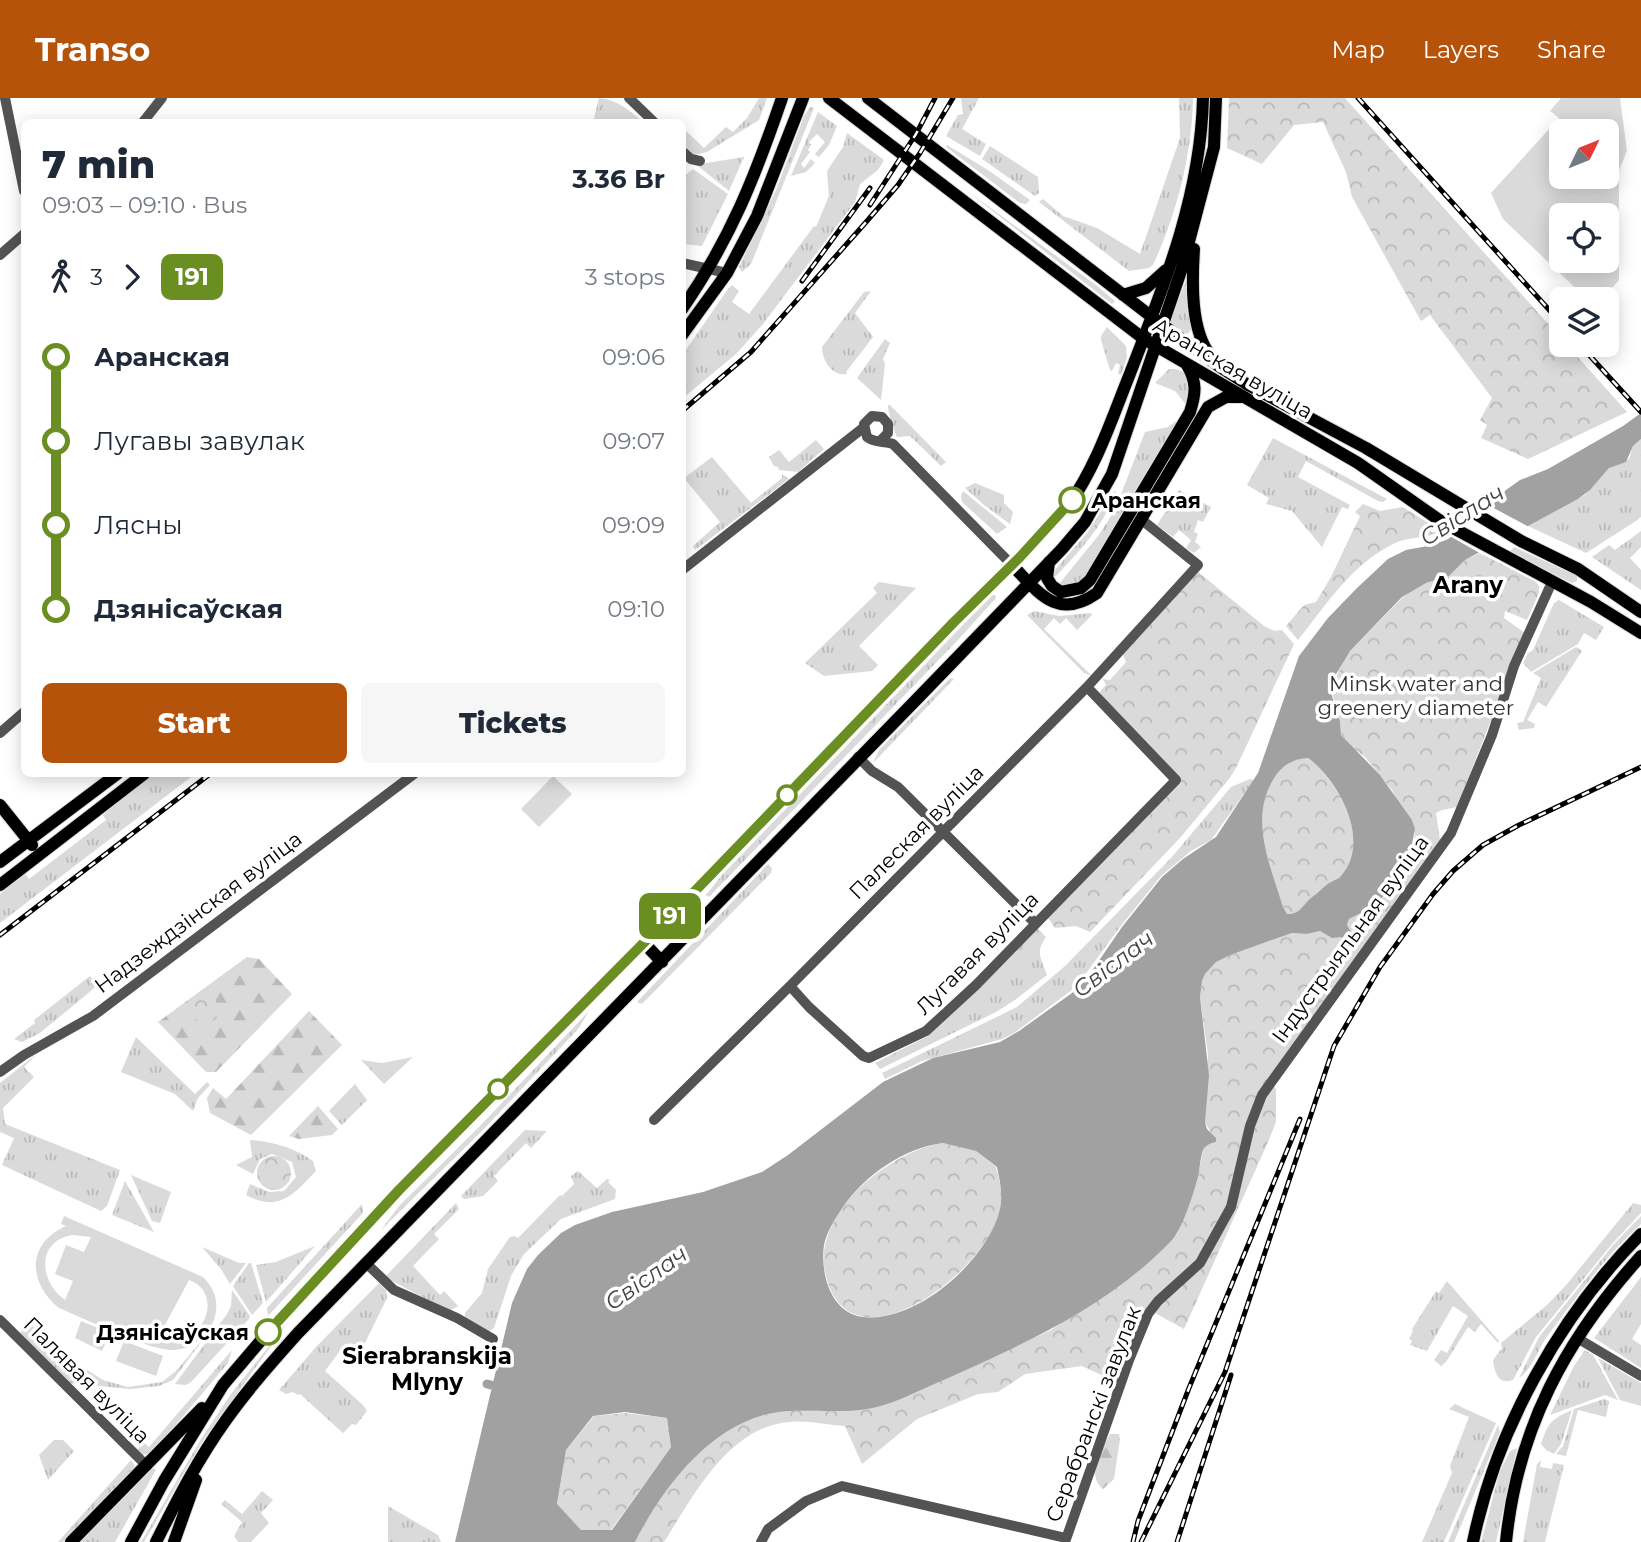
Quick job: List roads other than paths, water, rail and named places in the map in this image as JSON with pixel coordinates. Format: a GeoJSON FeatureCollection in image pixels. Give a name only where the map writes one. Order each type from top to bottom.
{"type":"FeatureCollection","features":[{"type":"Feature","properties":{"kind":"main road"},"geometry":{"type":"LineString","coordinates":[[686,303],[710,268],[735,221],[760,163],[782,98]]}},
{"type":"Feature","properties":{"kind":"main road"},"geometry":{"type":"LineString","coordinates":[[686,330],[727,274],[757,216],[803,98]]}},
{"type":"Feature","properties":{"kind":"main road","name":"Аранская вуліца"},"geometry":{"type":"LineString","coordinates":[[829,98],[1149,343],[1358,463],[1442,522],[1504,558],[1591,602],[1641,633]]}},
{"type":"Feature","properties":{"kind":"main road","name":"Аранская вуліца"},"geometry":{"type":"LineString","coordinates":[[868,98],[1220,367],[1248,385],[1366,448],[1521,541],[1578,569],[1641,612]]}},
{"type":"Feature","properties":{"kind":"main road"},"geometry":{"type":"LineString","coordinates":[[1157,321],[1194,178],[1200,145],[1203,98]]}},
{"type":"Feature","properties":{"kind":"main road"},"geometry":{"type":"LineString","coordinates":[[156,1542],[185,1484],[258,1378],[333,1296],[662,962],[1085,522],[1112,474],[1149,343],[1195,227],[1214,147],[1216,98]]}},
{"type":"Feature","properties":{"kind":"main road"},"geometry":{"type":"LineString","coordinates":[[945,186],[959,169]]}},
{"type":"Feature","properties":{"kind":"main road"},"geometry":{"type":"LineString","coordinates":[[1195,227],[1192,274],[1198,331],[1202,342],[1220,367]]}},
{"type":"Feature","properties":{"kind":"main road"},"geometry":{"type":"LineString","coordinates":[[1123,295],[1146,289],[1170,264]]}},
{"type":"Feature","properties":{"kind":"main road"},"geometry":{"type":"LineString","coordinates":[[71,1542],[223,1385],[399,1190],[1012,565],[1077,493],[1100,451],[1149,343]]}},
{"type":"Feature","properties":{"kind":"main road"},"geometry":{"type":"LineString","coordinates":[[1049,562],[1046,578],[1061,592],[1081,588],[1090,580],[1190,412],[1195,386],[1194,377],[1186,364]]}},
{"type":"Feature","properties":{"kind":"main road"},"geometry":{"type":"LineString","coordinates":[[1012,565],[1028,583],[1054,604],[1084,602],[1097,593],[1208,407],[1226,397],[1242,397]]}},
{"type":"Feature","properties":{"kind":"main road"},"geometry":{"type":"LineString","coordinates":[[0,862],[27,839],[113,777]]}},
{"type":"Feature","properties":{"kind":"main road"},"geometry":{"type":"LineString","coordinates":[[0,885],[140,777]]}},
{"type":"Feature","properties":{"kind":"main road"},"geometry":{"type":"LineString","coordinates":[[0,805],[39,853]]}},
{"type":"Feature","properties":{"kind":"main road"},"geometry":{"type":"LineString","coordinates":[[644,943],[662,962]]}},
{"type":"Feature","properties":{"kind":"main road"},"geometry":{"type":"LineString","coordinates":[[1466,1542],[1513,1424],[1542,1363],[1564,1329],[1621,1254],[1641,1234]]}},
{"type":"Feature","properties":{"kind":"main road"},"geometry":{"type":"LineString","coordinates":[[1506,1542],[1520,1462],[1551,1381],[1599,1306],[1641,1256]]}},
{"type":"Feature","properties":{"kind":"main road"},"geometry":{"type":"LineString","coordinates":[[317,1280],[333,1296]]}},
{"type":"Feature","properties":{"kind":"main road"},"geometry":{"type":"LineString","coordinates":[[1564,1329],[1577,1338]]}},
{"type":"Feature","properties":{"kind":"main road"},"geometry":{"type":"LineString","coordinates":[[131,1542],[164,1481],[223,1385]]}},
{"type":"Feature","properties":{"kind":"main road"},"geometry":{"type":"LineString","coordinates":[[1513,1424],[1530,1431]]}},
{"type":"Feature","properties":{"kind":"main road"},"geometry":{"type":"LineString","coordinates":[[174,1542],[188,1499],[213,1440]]}},
{"type":"Feature","properties":{"kind":"main road"},"geometry":{"type":"LineString","coordinates":[[1473,1542],[1478,1516]]}},
{"type":"Feature","properties":{"kind":"street"},"geometry":{"type":"LineString","coordinates":[[5,98],[21,176]]}},
{"type":"Feature","properties":{"kind":"street"},"geometry":{"type":"LineString","coordinates":[[145,119],[162,98]]}},
{"type":"Feature","properties":{"kind":"street"},"geometry":{"type":"LineString","coordinates":[[629,98],[651,119]]}},
{"type":"Feature","properties":{"kind":"street"},"geometry":{"type":"LineString","coordinates":[[686,154],[691,159],[700,161]]}},
{"type":"Feature","properties":{"kind":"street"},"geometry":{"type":"LineString","coordinates":[[0,255],[21,237]]}},
{"type":"Feature","properties":{"kind":"street"},"geometry":{"type":"LineString","coordinates":[[686,263],[727,274]]}},
{"type":"Feature","properties":{"kind":"street"},"geometry":{"type":"LineString","coordinates":[[686,567],[861,434],[867,419],[877,415],[886,419],[885,437]]}},
{"type":"Feature","properties":{"kind":"street"},"geometry":{"type":"LineString","coordinates":[[861,434],[873,441],[885,437]]}},
{"type":"Feature","properties":{"kind":"street"},"geometry":{"type":"LineString","coordinates":[[885,437],[1012,565]]}},
{"type":"Feature","properties":{"kind":"street","name":"Палеская вуліца"},"geometry":{"type":"LineString","coordinates":[[654,1119],[1087,687],[1198,565],[1142,520]]}},
{"type":"Feature","properties":{"kind":"street","name":"Індустрыяльная вуліца"},"geometry":{"type":"LineString","coordinates":[[1158,1301],[1200,1263],[1223,1224],[1234,1197],[1250,1126],[1262,1095],[1451,833],[1492,735],[1514,666],[1552,582]]}},
{"type":"Feature","properties":{"kind":"street","name":"Лугавая вуліца"},"geometry":{"type":"LineString","coordinates":[[790,986],[863,1056],[873,1058],[926,1031],[976,985],[1176,780],[1087,687]]}},
{"type":"Feature","properties":{"kind":"street"},"geometry":{"type":"LineString","coordinates":[[0,733],[21,715]]}},
{"type":"Feature","properties":{"kind":"street"},"geometry":{"type":"LineString","coordinates":[[858,757],[872,771],[898,786],[1035,923]]}},
{"type":"Feature","properties":{"kind":"street","name":"Надзеждзінская вуліца"},"geometry":{"type":"LineString","coordinates":[[0,1072],[24,1055],[93,1016],[410,777]]}},
{"type":"Feature","properties":{"kind":"street"},"geometry":{"type":"LineString","coordinates":[[366,1263],[394,1290],[457,1318],[493,1339]]}},
{"type":"Feature","properties":{"kind":"street","name":"Серабранскі завулак"},"geometry":{"type":"LineString","coordinates":[[1065,1540],[1129,1360],[1148,1314],[1158,1301]]}},
{"type":"Feature","properties":{"kind":"street","name":"Палявая вуліца"},"geometry":{"type":"LineString","coordinates":[[0,1320],[147,1466]]}},
{"type":"Feature","properties":{"kind":"street"},"geometry":{"type":"LineString","coordinates":[[1577,1338],[1641,1376]]}},
{"type":"Feature","properties":{"kind":"street"},"geometry":{"type":"LineString","coordinates":[[761,1542],[768,1529],[806,1501],[842,1486],[1065,1540]]}},
{"type":"Feature","properties":{"kind":"water","name":"Свіслач"},"geometry":{"type":"Polygon","coordinates":[[[1641,413],[1641,439],[1633,446],[1626,462],[1609,468],[1590,490],[1578,499],[1465,560],[1449,576],[1426,583],[1402,597],[1350,651],[1332,681],[1331,693],[1340,721],[1341,735],[1380,775],[1412,820],[1415,829],[1409,859],[1398,879],[1375,906],[1349,919],[1347,925],[1352,934],[1343,939],[1332,938],[1320,931],[1292,933],[1216,962],[1205,974],[1200,997],[1209,1075],[1205,1122],[1216,1142],[1203,1150],[1191,1201],[1172,1240],[1143,1267],[1079,1313],[1009,1350],[901,1399],[859,1410],[791,1411],[765,1415],[740,1424],[697,1455],[679,1475],[662,1497],[635,1542],[455,1542],[512,1303],[527,1269],[561,1233],[612,1212],[703,1192],[762,1172],[883,1082],[933,1058],[1000,1042],[1072,993],[1085,981],[1122,927],[1162,877],[1216,837],[1258,773],[1299,656],[1328,618],[1357,588],[1388,559],[1406,550],[1448,539],[1488,510],[1506,490],[1520,480],[1548,469],[1641,413]],[[1308,758],[1292,762],[1280,771],[1266,795],[1263,811],[1264,844],[1287,914],[1298,911],[1339,878],[1349,864],[1353,848],[1353,831],[1341,797],[1320,768],[1308,758]],[[943,1143],[900,1157],[862,1184],[829,1230],[823,1256],[826,1279],[835,1300],[852,1314],[863,1317],[884,1316],[906,1310],[927,1299],[966,1267],[993,1229],[1001,1198],[997,1167],[976,1151],[943,1143]],[[625,1412],[593,1416],[566,1450],[557,1504],[581,1530],[612,1530],[671,1447],[667,1418],[625,1412]]]}},
{"type":"Feature","properties":{"kind":"waterway"},"geometry":{"type":"LineString","coordinates":[[487,1384],[491,1385]]}},
{"type":"Feature","properties":{"kind":"railway"},"geometry":{"type":"LineString","coordinates":[[870,205],[916,134],[935,98]]}},
{"type":"Feature","properties":{"kind":"railway"},"geometry":{"type":"LineString","coordinates":[[686,408],[751,352],[867,221],[898,185],[953,98]]}},
{"type":"Feature","properties":{"kind":"railway"},"geometry":{"type":"LineString","coordinates":[[1358,98],[1549,310]]}},
{"type":"Feature","properties":{"kind":"railway"},"geometry":{"type":"LineString","coordinates":[[802,281],[870,188]]}},
{"type":"Feature","properties":{"kind":"railway"},"geometry":{"type":"LineString","coordinates":[[1591,357],[1641,412]]}},
{"type":"Feature","properties":{"kind":"railway"},"geometry":{"type":"LineString","coordinates":[[1141,1542],[1225,1372],[1334,1046],[1380,967],[1433,894],[1453,871],[1483,845],[1641,767]]}},
{"type":"Feature","properties":{"kind":"railway"},"geometry":{"type":"LineString","coordinates":[[0,935],[206,777]]}},
{"type":"Feature","properties":{"kind":"railway"},"geometry":{"type":"LineString","coordinates":[[1133,1542],[1138,1521],[1189,1388],[1300,1119]]}},
{"type":"Feature","properties":{"kind":"railway"},"geometry":{"type":"LineString","coordinates":[[1177,1542],[1231,1375]]}},
{"type":"Feature","properties":{"kind":"place","name":"Аранская"},"geometry":{"type":"Point","coordinates":[1072,500]}},
{"type":"Feature","properties":{"kind":"place","name":"Дзянісаўская"},"geometry":{"type":"Point","coordinates":[268,1332]}},
{"type":"Feature","properties":{"kind":"district","name":"Arany"},"geometry":{"type":"Point","coordinates":[1468,585]}},
{"type":"Feature","properties":{"kind":"district","name":"Sierabranskija Mlyny"},"geometry":{"type":"Point","coordinates":[427,1369]}},
{"type":"Feature","properties":{"kind":"park label","name":"Minsk water and greenery diameter"},"geometry":{"type":"Point","coordinates":[1416,695]}}]}
